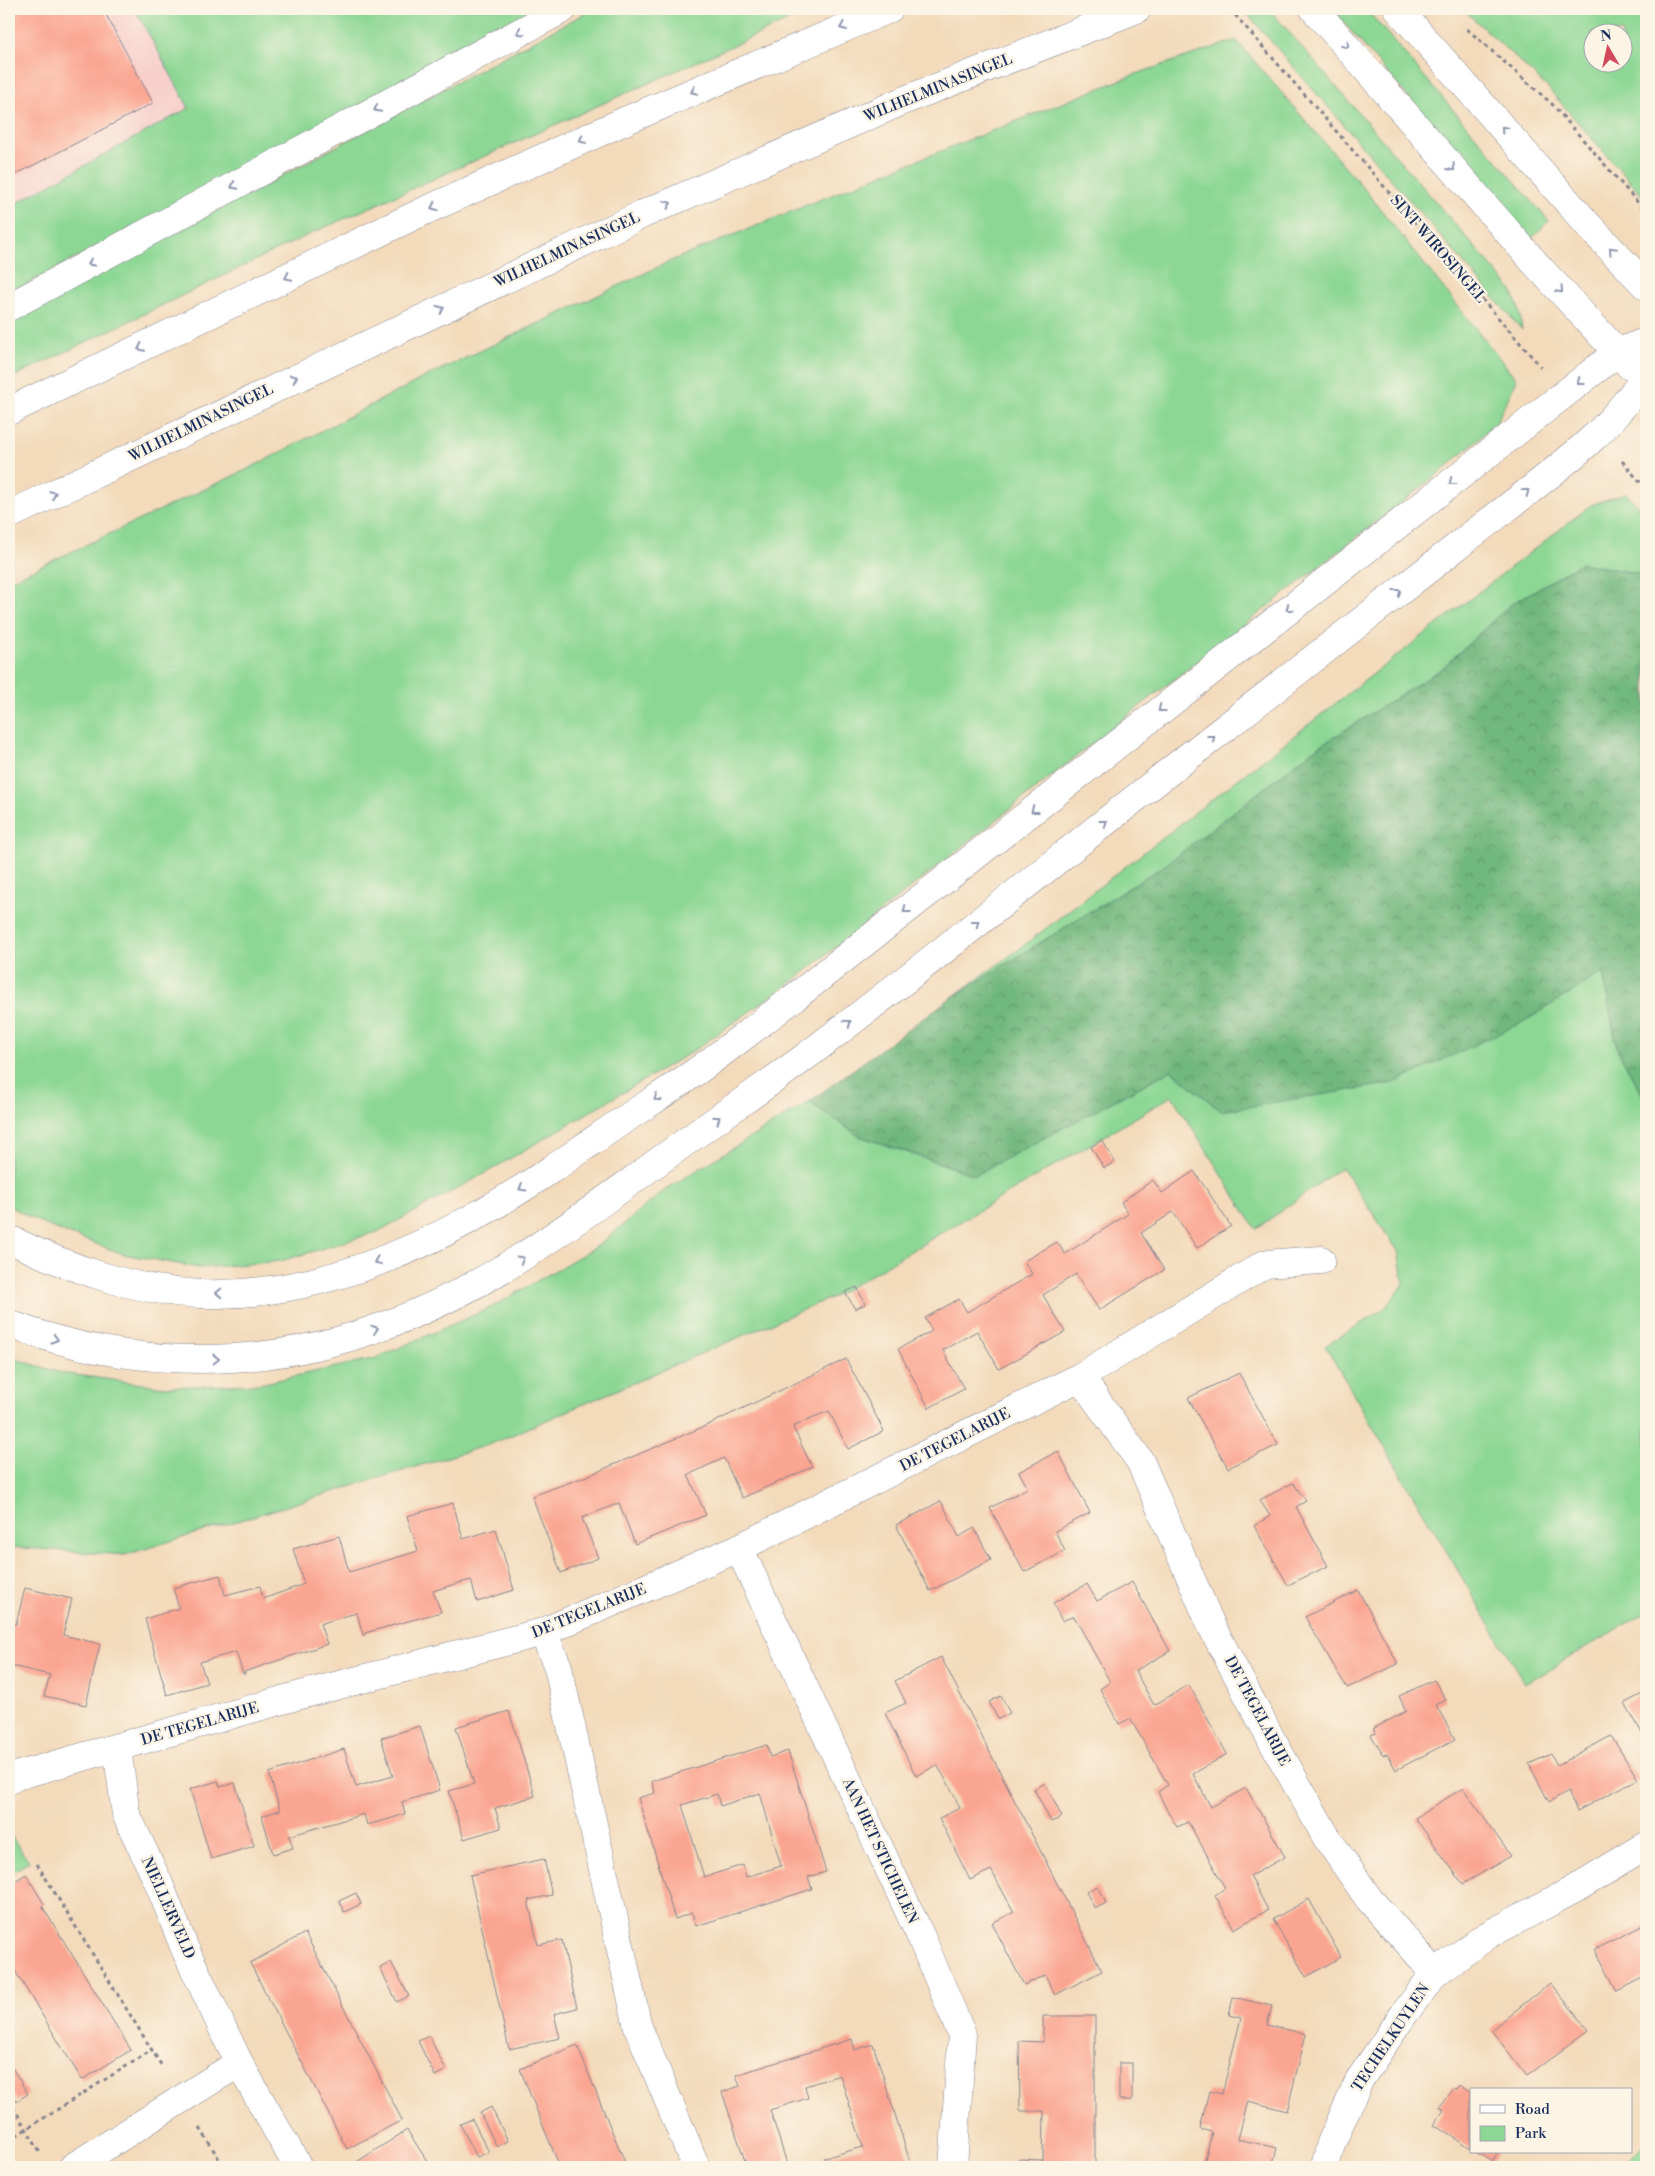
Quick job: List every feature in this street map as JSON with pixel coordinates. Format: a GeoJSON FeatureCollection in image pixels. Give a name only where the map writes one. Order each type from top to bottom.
{"type":"FeatureCollection","features":[{"type":"Feature","properties":{"kind":"main road"},"geometry":{"type":"LineString","coordinates":[[9,308],[563,9]]}},
{"type":"Feature","properties":{"kind":"main road"},"geometry":{"type":"LineString","coordinates":[[9,412],[429,209],[627,120],[889,9]]}},
{"type":"Feature","properties":{"kind":"main road","name":"WILHELMINASINGEL"},"geometry":{"type":"LineString","coordinates":[[9,515],[641,215],[905,100],[1137,9]]}},
{"type":"Feature","properties":{"kind":"main road"},"geometry":{"type":"LineString","coordinates":[[9,1324],[93,1349],[143,1357],[181,1360],[255,1357],[324,1345],[358,1335],[435,1305],[478,1283],[531,1253],[573,1224],[799,1061],[1598,434],[1645,382],[1535,263],[1314,9]]}},
{"type":"Feature","properties":{"kind":"main road"},"geometry":{"type":"LineString","coordinates":[[1398,9],[1588,225],[1646,286]]}},
{"type":"Feature","properties":{"kind":"main road"},"geometry":{"type":"LineString","coordinates":[[9,1239],[52,1260],[111,1279],[149,1287],[200,1294],[244,1293],[283,1288],[328,1278],[372,1264],[419,1244],[463,1222],[549,1172],[697,1070],[804,990],[1618,352],[1646,342]]}},
{"type":"Feature","properties":{"kind":"main road","name":"DE TEGELARIJE"},"geometry":{"type":"LineString","coordinates":[[9,1780],[16,1776],[294,1697],[543,1632],[739,1548],[1080,1377],[1265,1264],[1321,1260]]}},
{"type":"Feature","properties":{"kind":"main road","name":"DE TEGELARIJE"},"geometry":{"type":"LineString","coordinates":[[1080,1377],[1140,1461],[1212,1627],[1270,1737],[1327,1838],[1369,1899],[1435,1973]]}},
{"type":"Feature","properties":{"kind":"main road","name":"AAN HET STICHELEN"},"geometry":{"type":"LineString","coordinates":[[739,1548],[921,1937],[962,2035],[953,2167]]}},
{"type":"Feature","properties":{"kind":"main road"},"geometry":{"type":"LineString","coordinates":[[543,1632],[558,1667],[638,2027],[696,2167]]}},
{"type":"Feature","properties":{"kind":"main road","name":"NIELLERVELD"},"geometry":{"type":"LineString","coordinates":[[117,1748],[126,1814],[185,1949],[239,2064],[298,2167]]}},
{"type":"Feature","properties":{"kind":"main road","name":"TECHELKUYLEN"},"geometry":{"type":"LineString","coordinates":[[1325,2167],[1331,2143],[1360,2079],[1404,2014],[1435,1973],[1488,1935],[1573,1890],[1646,1846]]}},
{"type":"Feature","properties":{"kind":"main road"},"geometry":{"type":"LineString","coordinates":[[73,2167],[239,2064]]}},
{"type":"Feature","properties":{"kind":"path","name":"SINT WIROSINGEL"},"geometry":{"type":"LineString","coordinates":[[1230,9],[1564,394]]}},
{"type":"Feature","properties":{"kind":"path"},"geometry":{"type":"LineString","coordinates":[[1461,22],[1552,104],[1646,212]]}},
{"type":"Feature","properties":{"kind":"path"},"geometry":{"type":"LineString","coordinates":[[1598,434],[1646,489]]}},
{"type":"Feature","properties":{"kind":"path"},"geometry":{"type":"LineString","coordinates":[[37,1864],[224,2167]]}},
{"type":"Feature","properties":{"kind":"path"},"geometry":{"type":"LineString","coordinates":[[9,2140],[152,2050]]}},
{"type":"Feature","properties":{"kind":"path"},"geometry":{"type":"LineString","coordinates":[[9,2100],[44,2160]]}},
{"type":"Feature","properties":{"kind":"shaded area"},"geometry":{"type":"Polygon","coordinates":[[[9,9],[257,9],[189,108],[9,207],[9,9]]]}},
{"type":"Feature","properties":{"kind":"green space"},"geometry":{"type":"Polygon","coordinates":[[[135,9],[538,9],[9,294],[9,207],[189,108],[135,9]]]}},
{"type":"Feature","properties":{"kind":"green space"},"geometry":{"type":"Polygon","coordinates":[[[593,9],[815,9],[310,234],[9,379],[9,322],[593,9]]]}},
{"type":"Feature","properties":{"kind":"green space"},"geometry":{"type":"Polygon","coordinates":[[[1243,9],[1269,9],[1511,289],[1519,309],[1522,330],[1243,9]]]}},
{"type":"Feature","properties":{"kind":"green space"},"geometry":{"type":"Polygon","coordinates":[[[1332,9],[1366,9],[1549,221],[1531,239],[1332,9]]]}},
{"type":"Feature","properties":{"kind":"green space"},"geometry":{"type":"Polygon","coordinates":[[[1463,9],[1646,9],[1646,200],[1547,87],[1463,9]]]}},
{"type":"Feature","properties":{"kind":"green space"},"geometry":{"type":"Polygon","coordinates":[[[1236,40],[1361,185],[1517,380],[1496,423],[1447,467],[1131,713],[793,981],[690,1053],[484,1174],[377,1232],[281,1261],[200,1268],[123,1254],[43,1224],[9,1206],[9,581],[250,468],[425,377],[673,260],[890,171],[1136,74],[1236,40]]]}},
{"type":"Feature","properties":{"kind":"green space"},"geometry":{"type":"Polygon","coordinates":[[[1626,493],[1646,515],[1646,575],[1581,563],[1510,605],[1440,670],[1312,751],[1164,866],[948,1000],[1018,950],[1591,505],[1626,493]]]}},
{"type":"Feature","properties":{"kind":"green space"},"geometry":{"type":"Polygon","coordinates":[[[1581,563],[1646,575],[1646,1101],[1617,1049],[1603,972],[1527,1020],[1394,1083],[1221,1111],[1171,1070],[975,1175],[859,1136],[809,1102],[948,1000],[1164,866],[1312,751],[1440,670],[1510,605],[1581,563]]]}},
{"type":"Feature","properties":{"kind":"green space"},"geometry":{"type":"Polygon","coordinates":[[[1603,971],[1617,1049],[1646,1101],[1646,1612],[1525,1684],[1325,1346],[1384,1309],[1404,1284],[1398,1251],[1342,1167],[1256,1229],[1172,1096],[835,1296],[491,1444],[125,1555],[9,1547],[9,1357],[61,1373],[165,1387],[260,1384],[376,1358],[492,1307],[599,1245],[666,1189],[809,1102],[859,1136],[975,1175],[1171,1070],[1221,1111],[1527,1020],[1603,971]]]}},
{"type":"Feature","properties":{"kind":"green space"},"geometry":{"type":"Polygon","coordinates":[[[9,1833],[29,1862],[9,1874],[9,1833]]]}},
{"type":"Feature","properties":{"kind":"green space"},"geometry":{"type":"Polygon","coordinates":[[[1646,2145],[1646,2167],[1620,2167],[1642,2147],[1646,2145]]]}},
{"type":"Feature","properties":{"kind":"building"},"geometry":{"type":"Polygon","coordinates":[[[9,9],[103,9],[153,103],[9,178],[9,9]]]}},
{"type":"Feature","properties":{"kind":"building"},"geometry":{"type":"Polygon","coordinates":[[[1102,1140],[1115,1162],[1104,1168],[1091,1147],[1102,1140]]]}},
{"type":"Feature","properties":{"kind":"building"},"geometry":{"type":"Polygon","coordinates":[[[1194,1171],[1231,1226],[1197,1248],[1173,1212],[1141,1233],[1164,1270],[1099,1310],[1076,1274],[1043,1295],[1065,1332],[999,1369],[977,1331],[943,1350],[964,1389],[929,1408],[898,1349],[932,1331],[925,1318],[959,1299],[967,1312],[1032,1274],[1024,1261],[1057,1242],[1065,1254],[1128,1214],[1121,1202],[1153,1180],[1162,1193],[1194,1171]]]}},
{"type":"Feature","properties":{"kind":"building"},"geometry":{"type":"Polygon","coordinates":[[[857,1287],[865,1304],[855,1309],[845,1292],[857,1287]]]}},
{"type":"Feature","properties":{"kind":"building"},"geometry":{"type":"Polygon","coordinates":[[[846,1359],[884,1431],[848,1449],[829,1411],[811,1418],[793,1427],[812,1467],[742,1498],[724,1458],[688,1475],[706,1515],[635,1544],[619,1503],[582,1518],[598,1558],[561,1573],[532,1496],[587,1476],[710,1424],[846,1359]]]}},
{"type":"Feature","properties":{"kind":"building"},"geometry":{"type":"Polygon","coordinates":[[[1239,1373],[1278,1445],[1228,1468],[1188,1398],[1239,1373]]]}},
{"type":"Feature","properties":{"kind":"building"},"geometry":{"type":"Polygon","coordinates":[[[1058,1451],[1090,1513],[1055,1531],[1065,1551],[1024,1572],[990,1508],[1028,1488],[1019,1472],[1058,1451]]]}},
{"type":"Feature","properties":{"kind":"building"},"geometry":{"type":"Polygon","coordinates":[[[1293,1483],[1306,1501],[1296,1507],[1328,1566],[1288,1585],[1254,1526],[1270,1516],[1260,1500],[1293,1483]]]}},
{"type":"Feature","properties":{"kind":"building"},"geometry":{"type":"Polygon","coordinates":[[[941,1501],[959,1537],[974,1528],[991,1560],[930,1591],[896,1525],[941,1501]]]}},
{"type":"Feature","properties":{"kind":"building"},"geometry":{"type":"Polygon","coordinates":[[[453,1503],[463,1539],[496,1529],[514,1590],[477,1602],[471,1580],[452,1585],[433,1591],[441,1612],[365,1633],[365,1635],[363,1635],[357,1613],[338,1618],[320,1624],[327,1644],[244,1672],[245,1674],[243,1674],[236,1652],[200,1662],[207,1683],[167,1695],[145,1619],[179,1608],[173,1588],[220,1575],[225,1595],[260,1586],[263,1599],[304,1584],[293,1549],[339,1536],[349,1572],[418,1551],[407,1516],[453,1503]]]}},
{"type":"Feature","properties":{"kind":"building"},"geometry":{"type":"Polygon","coordinates":[[[1132,1582],[1170,1651],[1135,1671],[1154,1705],[1189,1685],[1227,1754],[1193,1774],[1211,1807],[1246,1788],[1285,1857],[1250,1876],[1268,1910],[1234,1929],[1215,1895],[1225,1888],[1207,1855],[1188,1822],[1177,1827],[1167,1810],[1158,1792],[1168,1785],[1131,1720],[1129,1719],[1119,1724],[1100,1689],[1110,1682],[1074,1616],[1062,1621],[1053,1603],[1087,1584],[1097,1601],[1132,1582]]]}},
{"type":"Feature","properties":{"kind":"building"},"geometry":{"type":"Polygon","coordinates":[[[25,1588],[72,1599],[63,1635],[100,1644],[86,1705],[44,1696],[50,1675],[12,1666],[9,1676],[9,1622],[16,1624],[25,1588]]]}},
{"type":"Feature","properties":{"kind":"building"},"geometry":{"type":"Polygon","coordinates":[[[1358,1590],[1398,1664],[1347,1688],[1305,1617],[1358,1590]]]}},
{"type":"Feature","properties":{"kind":"building"},"geometry":{"type":"Polygon","coordinates":[[[941,1657],[1102,1971],[1055,1995],[1045,1975],[1024,1985],[992,1923],[1014,1912],[991,1870],[970,1880],[939,1818],[960,1808],[949,1785],[937,1765],[916,1776],[885,1713],[906,1703],[895,1681],[941,1657]]]}},
{"type":"Feature","properties":{"kind":"building"},"geometry":{"type":"Polygon","coordinates":[[[1434,1680],[1446,1700],[1436,1705],[1455,1739],[1396,1770],[1387,1754],[1383,1755],[1371,1735],[1376,1733],[1373,1729],[1406,1711],[1399,1696],[1434,1680]]]}},
{"type":"Feature","properties":{"kind":"building"},"geometry":{"type":"Polygon","coordinates":[[[1646,1692],[1646,1740],[1625,1703],[1646,1692]]]}},
{"type":"Feature","properties":{"kind":"building"},"geometry":{"type":"Polygon","coordinates":[[[1001,1696],[1010,1713],[998,1719],[989,1702],[1001,1696]]]}},
{"type":"Feature","properties":{"kind":"building"},"geometry":{"type":"Polygon","coordinates":[[[509,1711],[535,1796],[495,1808],[501,1828],[464,1839],[449,1791],[474,1784],[456,1727],[509,1711]]]}},
{"type":"Feature","properties":{"kind":"building"},"geometry":{"type":"Polygon","coordinates":[[[420,1726],[440,1790],[402,1802],[405,1814],[386,1820],[367,1825],[364,1814],[289,1836],[293,1848],[273,1854],[262,1816],[280,1810],[269,1773],[344,1749],[356,1787],[393,1776],[381,1738],[420,1726]]]}},
{"type":"Feature","properties":{"kind":"building"},"geometry":{"type":"Polygon","coordinates":[[[1611,1736],[1638,1779],[1577,1811],[1568,1791],[1549,1802],[1529,1764],[1551,1754],[1557,1765],[1611,1736]]]}},
{"type":"Feature","properties":{"kind":"building"},"geometry":{"type":"Polygon","coordinates":[[[767,1745],[770,1757],[788,1751],[826,1872],[808,1877],[812,1889],[696,1926],[692,1913],[675,1919],[638,1798],[655,1793],[652,1781],[767,1745]],[[760,1793],[720,1806],[717,1794],[682,1805],[704,1877],[743,1865],[746,1877],[781,1866],[760,1793]]]}},
{"type":"Feature","properties":{"kind":"building"},"geometry":{"type":"Polygon","coordinates":[[[218,1781],[220,1787],[235,1783],[254,1846],[211,1859],[190,1789],[218,1781]]]}},
{"type":"Feature","properties":{"kind":"building"},"geometry":{"type":"Polygon","coordinates":[[[1045,1783],[1062,1817],[1051,1822],[1034,1789],[1045,1783]]]}},
{"type":"Feature","properties":{"kind":"building"},"geometry":{"type":"Polygon","coordinates":[[[1463,1788],[1511,1856],[1463,1884],[1415,1818],[1463,1788]]]}},
{"type":"Feature","properties":{"kind":"building"},"geometry":{"type":"Polygon","coordinates":[[[544,1859],[552,1895],[528,1900],[538,1945],[562,1940],[577,2008],[554,2014],[560,2038],[509,2049],[470,1875],[544,1859]]]}},
{"type":"Feature","properties":{"kind":"building"},"geometry":{"type":"Polygon","coordinates":[[[26,1874],[44,1904],[42,1906],[131,2050],[82,2080],[9,1961],[9,1885],[26,1874]]]}},
{"type":"Feature","properties":{"kind":"building"},"geometry":{"type":"Polygon","coordinates":[[[1098,1886],[1106,1903],[1095,1909],[1086,1892],[1098,1886]]]}},
{"type":"Feature","properties":{"kind":"building"},"geometry":{"type":"Polygon","coordinates":[[[356,1893],[361,1904],[344,1912],[339,1901],[356,1893]]]}},
{"type":"Feature","properties":{"kind":"building"},"geometry":{"type":"Polygon","coordinates":[[[1309,1899],[1341,1957],[1306,1977],[1273,1919],[1309,1899]]]}},
{"type":"Feature","properties":{"kind":"building"},"geometry":{"type":"Polygon","coordinates":[[[1646,1924],[1646,1976],[1617,1991],[1595,1949],[1646,1924]]]}},
{"type":"Feature","properties":{"kind":"building"},"geometry":{"type":"Polygon","coordinates":[[[305,1933],[402,2120],[347,2149],[250,1963],[305,1933]]]}},
{"type":"Feature","properties":{"kind":"building"},"geometry":{"type":"Polygon","coordinates":[[[391,1962],[409,1996],[397,2002],[380,1968],[391,1962]]]}},
{"type":"Feature","properties":{"kind":"building"},"geometry":{"type":"Polygon","coordinates":[[[1550,1983],[1589,2030],[1527,2076],[1491,2030],[1550,1983]]]}},
{"type":"Feature","properties":{"kind":"building"},"geometry":{"type":"Polygon","coordinates":[[[1233,1997],[1272,2006],[1267,2025],[1306,2034],[1287,2111],[1248,2101],[1238,2139],[1277,2148],[1272,2167],[1203,2167],[1212,2132],[1200,2129],[1209,2091],[1222,2094],[1241,2018],[1229,2015],[1233,1997]]]}},
{"type":"Feature","properties":{"kind":"building"},"geometry":{"type":"Polygon","coordinates":[[[1043,2016],[1095,2016],[1095,2167],[1019,2167],[1019,2159],[1043,2160],[1044,2111],[1020,2111],[1019,2041],[1043,2042],[1043,2016]]]}},
{"type":"Feature","properties":{"kind":"building"},"geometry":{"type":"Polygon","coordinates":[[[429,2036],[446,2070],[435,2076],[418,2041],[429,2036]]]}},
{"type":"Feature","properties":{"kind":"building"},"geometry":{"type":"Polygon","coordinates":[[[852,2039],[855,2050],[873,2044],[911,2165],[904,2167],[827,2167],[824,2158],[863,2147],[840,2075],[805,2086],[808,2098],[770,2110],[788,2167],[747,2167],[722,2092],[740,2086],[736,2075],[852,2039]]]}},
{"type":"Feature","properties":{"kind":"building"},"geometry":{"type":"Polygon","coordinates":[[[577,2045],[627,2167],[560,2167],[552,2148],[520,2069],[577,2045]]]}},
{"type":"Feature","properties":{"kind":"building"},"geometry":{"type":"Polygon","coordinates":[[[9,2063],[28,2094],[17,2101],[9,2087],[9,2063]]]}},
{"type":"Feature","properties":{"kind":"building"},"geometry":{"type":"Polygon","coordinates":[[[1119,2063],[1132,2063],[1132,2100],[1119,2100],[1119,2063]]]}},
{"type":"Feature","properties":{"kind":"building"},"geometry":{"type":"Polygon","coordinates":[[[1459,2085],[1470,2092],[1470,2148],[1434,2125],[1444,2110],[1439,2107],[1453,2087],[1456,2089],[1459,2085]]]}},
{"type":"Feature","properties":{"kind":"building"},"geometry":{"type":"Polygon","coordinates":[[[491,2107],[508,2141],[497,2147],[480,2113],[491,2107]]]}},
{"type":"Feature","properties":{"kind":"building"},"geometry":{"type":"Polygon","coordinates":[[[472,2119],[489,2152],[477,2157],[460,2124],[472,2119]]]}},
{"type":"Feature","properties":{"kind":"building"},"geometry":{"type":"Polygon","coordinates":[[[407,2130],[431,2167],[358,2167],[355,2163],[407,2130]]]}},
{"type":"Feature","properties":{"kind":"building"},"geometry":{"type":"Polygon","coordinates":[[[1479,2154],[1497,2154],[1492,2162],[1479,2154]]]}},
{"type":"Feature","properties":{"kind":"building"},"geometry":{"type":"Polygon","coordinates":[[[200,2162],[203,2167],[191,2167],[200,2162]]]}},
{"type":"Feature","properties":{"kind":"building"},"geometry":{"type":"Polygon","coordinates":[[[1411,2163],[1425,2167],[1409,2167],[1411,2163]]]}}]}
